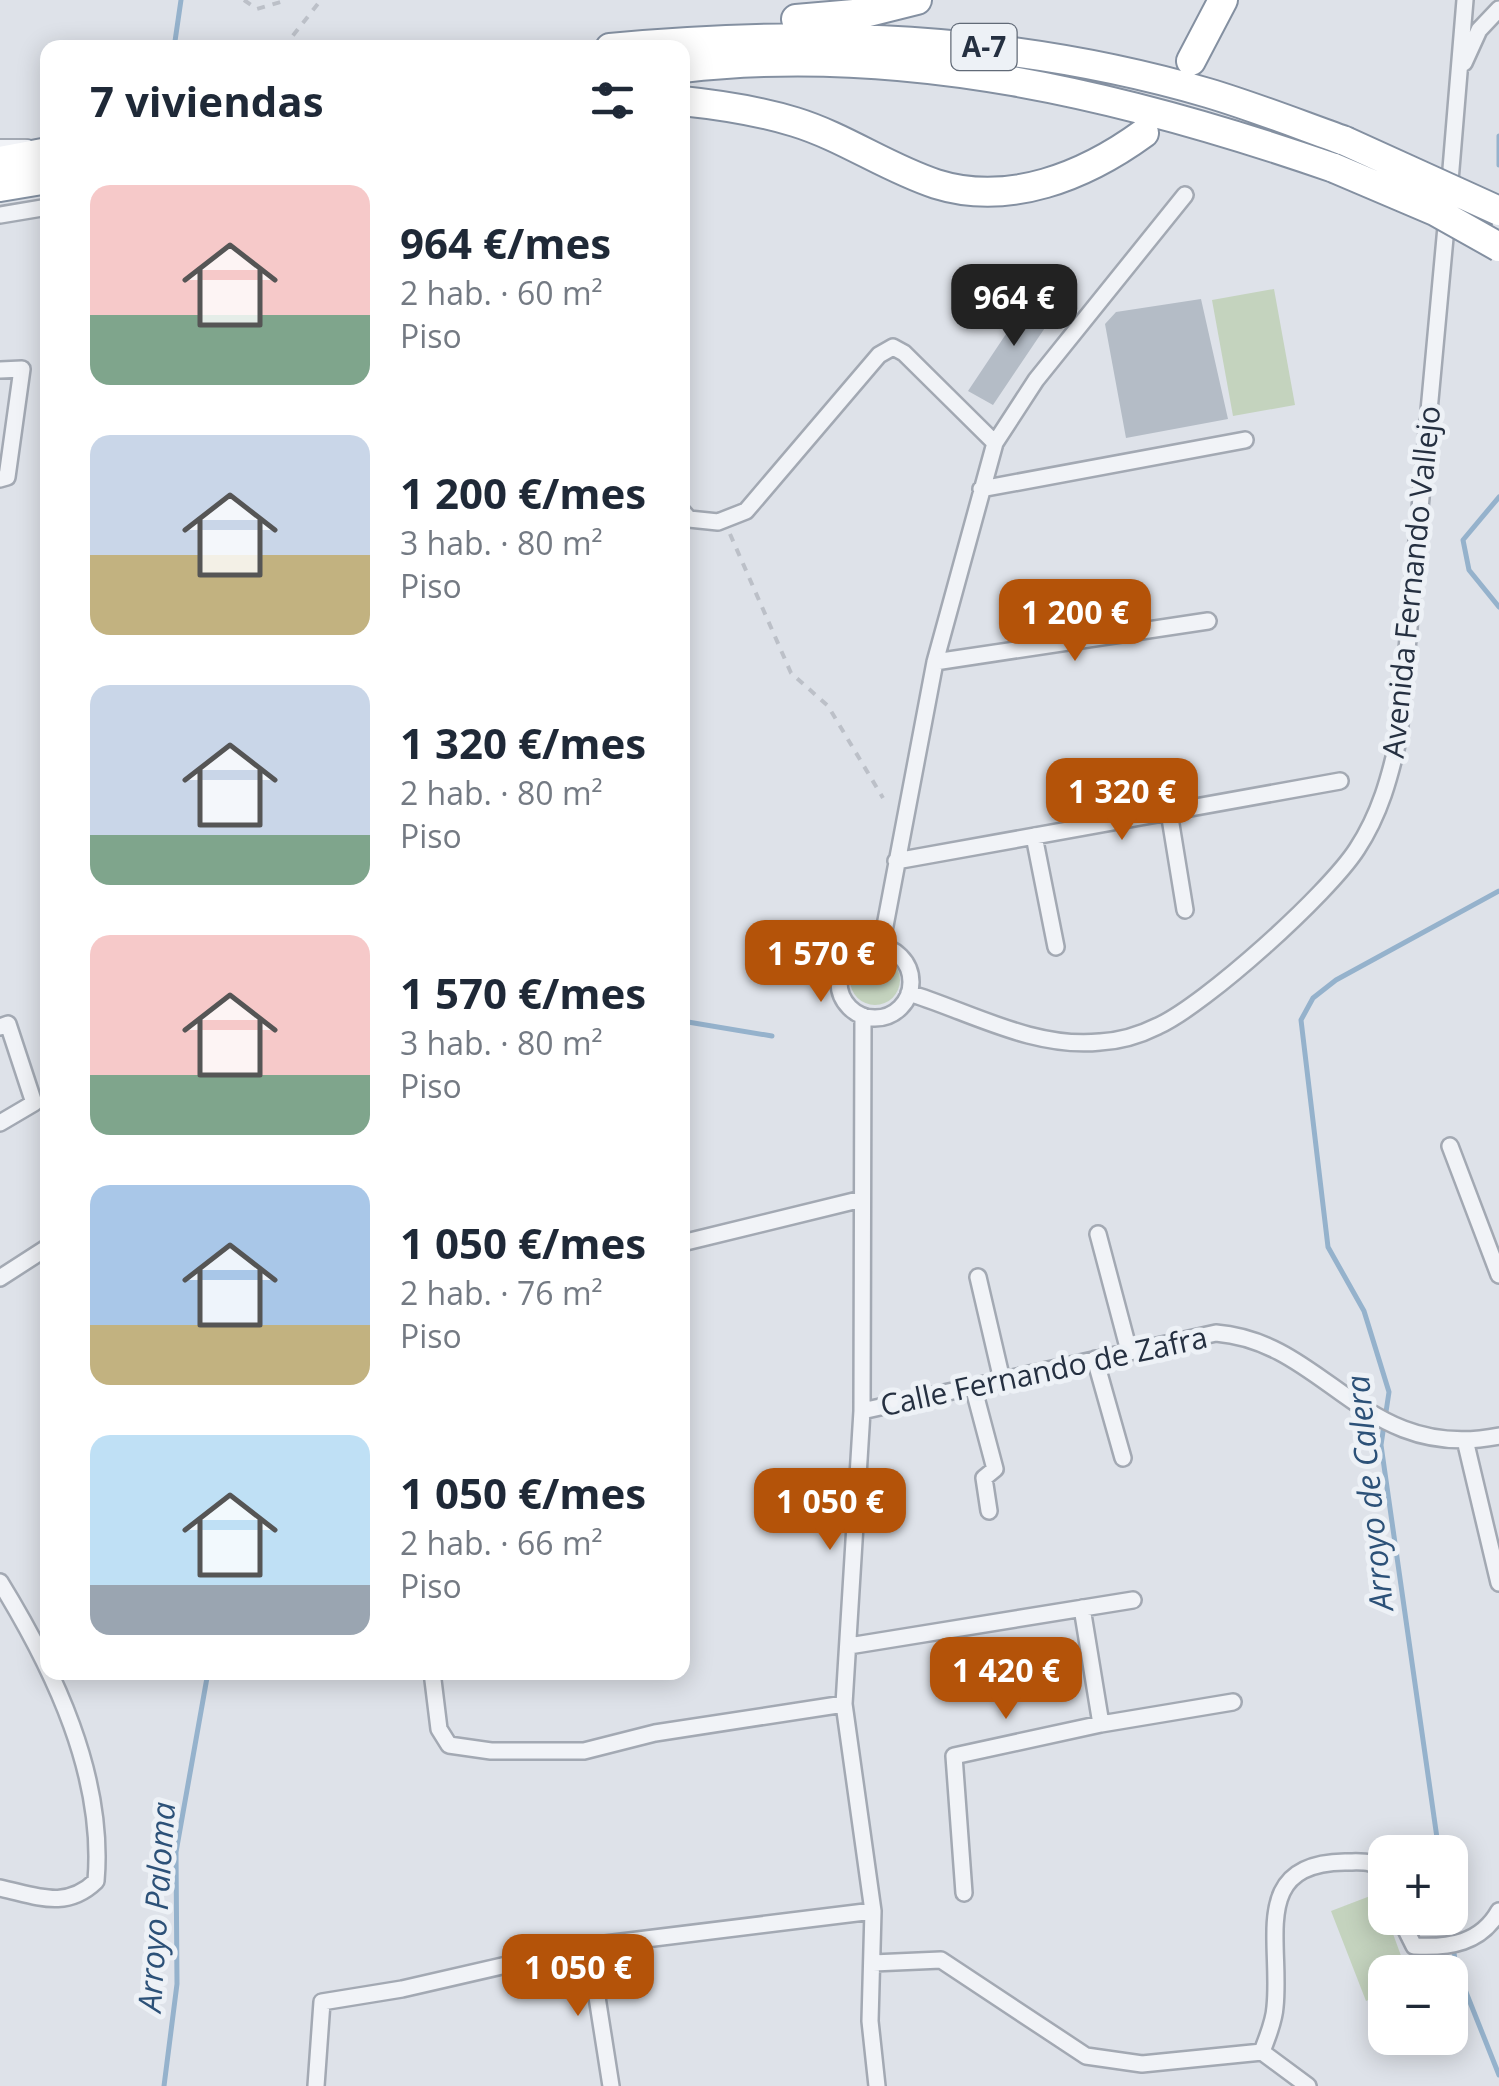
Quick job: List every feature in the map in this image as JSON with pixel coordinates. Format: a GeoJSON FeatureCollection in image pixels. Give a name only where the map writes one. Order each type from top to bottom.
{"type":"FeatureCollection","features":[{"type":"Feature","properties":{"kind":"highway"},"geometry":{"type":"LineString","coordinates":[[608,40],[622,34],[829,18],[918,0]]}},
{"type":"Feature","properties":{"kind":"highway"},"geometry":{"type":"LineString","coordinates":[[1191,61],[1224,0]]}},
{"type":"Feature","properties":{"kind":"highway","name":"A-7"},"geometry":{"type":"LineString","coordinates":[[688,40],[807,36],[950,42],[1071,60],[1209,93],[1346,141],[1499,211]]}},
{"type":"Feature","properties":{"kind":"highway","name":"A-7"},"geometry":{"type":"LineString","coordinates":[[690,68],[831,64],[955,73],[1065,89],[1201,122],[1334,168],[1434,211],[1499,248]]}},
{"type":"Feature","properties":{"kind":"highway"},"geometry":{"type":"LineString","coordinates":[[690,103],[798,123],[938,184],[991,191],[1040,186],[1086,170],[1144,133]]}},
{"type":"Feature","properties":{"kind":"highway"},"geometry":{"type":"LineString","coordinates":[[0,161],[40,154]]}},
{"type":"Feature","properties":{"kind":"highway"},"geometry":{"type":"LineString","coordinates":[[0,188],[40,180]]}},
{"type":"Feature","properties":{"kind":"street","name":"Avenida Fernando Vallejo"},"geometry":{"type":"LineString","coordinates":[[909,993],[1017,1032],[1071,1042],[1128,1038],[1190,1006],[1317,897],[1356,850],[1387,792],[1399,736],[1465,0]]}},
{"type":"Feature","properties":{"kind":"street","name":"Avenida Fernando Vallejo"},"geometry":{"type":"LineString","coordinates":[[1458,81],[1474,40],[1499,9]]}},
{"type":"Feature","properties":{"kind":"street"},"geometry":{"type":"LineString","coordinates":[[881,946],[936,662],[995,443],[1036,380],[1185,195]]}},
{"type":"Feature","properties":{"kind":"street"},"geometry":{"type":"LineString","coordinates":[[0,215],[40,209]]}},
{"type":"Feature","properties":{"kind":"street"},"geometry":{"type":"LineString","coordinates":[[690,518],[718,522],[746,511],[879,354],[893,347],[904,353],[995,443]]}},
{"type":"Feature","properties":{"kind":"street"},"geometry":{"type":"LineString","coordinates":[[0,370],[22,369],[7,478],[0,479]]}},
{"type":"Feature","properties":{"kind":"street"},"geometry":{"type":"LineString","coordinates":[[982,489],[1245,440]]}},
{"type":"Feature","properties":{"kind":"street"},"geometry":{"type":"LineString","coordinates":[[936,662],[1208,621]]}},
{"type":"Feature","properties":{"kind":"street"},"geometry":{"type":"LineString","coordinates":[[896,861],[1340,781]]}},
{"type":"Feature","properties":{"kind":"street"},"geometry":{"type":"LineString","coordinates":[[1169,812],[1185,910]]}},
{"type":"Feature","properties":{"kind":"street"},"geometry":{"type":"LineString","coordinates":[[1034,836],[1056,948]]}},
{"type":"Feature","properties":{"kind":"street"},"geometry":{"type":"LineString","coordinates":[[869,946],[881,946],[892,951],[908,969],[909,993],[896,1012],[874,1018],[863,1016],[844,1002],[839,979],[848,958],[869,946]]}},
{"type":"Feature","properties":{"kind":"street"},"geometry":{"type":"LineString","coordinates":[[863,1016],[862,1411],[844,1704],[873,1911],[870,2021],[876,2086]]}},
{"type":"Feature","properties":{"kind":"street"},"geometry":{"type":"LineString","coordinates":[[0,1027],[8,1024],[34,1103],[0,1123]]}},
{"type":"Feature","properties":{"kind":"street"},"geometry":{"type":"LineString","coordinates":[[1450,1146],[1499,1275]]}},
{"type":"Feature","properties":{"kind":"street"},"geometry":{"type":"LineString","coordinates":[[690,1241],[862,1199]]}},
{"type":"Feature","properties":{"kind":"street"},"geometry":{"type":"LineString","coordinates":[[1098,1234],[1129,1351]]}},
{"type":"Feature","properties":{"kind":"street"},"geometry":{"type":"LineString","coordinates":[[0,1278],[40,1251]]}},
{"type":"Feature","properties":{"kind":"street"},"geometry":{"type":"LineString","coordinates":[[978,1277],[1002,1380]]}},
{"type":"Feature","properties":{"kind":"street","name":"Calle Fernando de Zafra"},"geometry":{"type":"LineString","coordinates":[[862,1411],[1216,1333],[1239,1335],[1263,1344],[1364,1412],[1400,1430],[1465,1440],[1499,1436]]}},
{"type":"Feature","properties":{"kind":"street"},"geometry":{"type":"LineString","coordinates":[[1094,1359],[1123,1458]]}},
{"type":"Feature","properties":{"kind":"street"},"geometry":{"type":"LineString","coordinates":[[973,1386],[995,1468],[984,1478],[989,1511]]}},
{"type":"Feature","properties":{"kind":"street"},"geometry":{"type":"LineString","coordinates":[[1465,1440],[1499,1583]]}},
{"type":"Feature","properties":{"kind":"street"},"geometry":{"type":"LineString","coordinates":[[0,1582],[40,1661]]}},
{"type":"Feature","properties":{"kind":"street"},"geometry":{"type":"LineString","coordinates":[[849,1646],[1133,1600]]}},
{"type":"Feature","properties":{"kind":"street"},"geometry":{"type":"LineString","coordinates":[[1082,1608],[1101,1724]]}},
{"type":"Feature","properties":{"kind":"street"},"geometry":{"type":"LineString","coordinates":[[0,1888],[61,1901],[80,1896],[96,1881],[99,1846],[78,1737],[49,1680]]}},
{"type":"Feature","properties":{"kind":"street"},"geometry":{"type":"LineString","coordinates":[[433,1680],[439,1729],[449,1745],[491,1751],[584,1752],[655,1733],[844,1704]]}},
{"type":"Feature","properties":{"kind":"street"},"geometry":{"type":"LineString","coordinates":[[964,1893],[954,1756],[1101,1724],[1233,1702]]}},
{"type":"Feature","properties":{"kind":"street"},"geometry":{"type":"LineString","coordinates":[[1262,2052],[1276,2005],[1275,1923],[1286,1884],[1299,1870],[1316,1862],[1368,1862]]}},
{"type":"Feature","properties":{"kind":"street"},"geometry":{"type":"LineString","coordinates":[[316,2086],[322,2002],[402,1990],[589,1946],[873,1911]]}},
{"type":"Feature","properties":{"kind":"street"},"geometry":{"type":"LineString","coordinates":[[1408,1935],[1414,1946],[1425,1947],[1477,1939],[1499,1911]]}},
{"type":"Feature","properties":{"kind":"street"},"geometry":{"type":"LineString","coordinates":[[589,1946],[612,2086]]}},
{"type":"Feature","properties":{"kind":"street"},"geometry":{"type":"LineString","coordinates":[[874,1963],[941,1960],[1086,2056],[1142,2064],[1262,2052],[1308,2086]]}},
{"type":"Feature","properties":{"kind":"lane"},"geometry":{"type":"LineString","coordinates":[[0,144],[40,144]]}},
{"type":"Feature","properties":{"kind":"path"},"geometry":{"type":"LineString","coordinates":[[244,0],[257,9],[288,0]]}},
{"type":"Feature","properties":{"kind":"path"},"geometry":{"type":"LineString","coordinates":[[289,40],[321,0]]}},
{"type":"Feature","properties":{"kind":"path"},"geometry":{"type":"LineString","coordinates":[[718,522],[736,542],[791,674],[828,706],[883,798]]}},
{"type":"Feature","properties":{"kind":"green space"},"geometry":{"type":"Polygon","coordinates":[[[1274,289],[1295,405],[1233,416],[1212,300],[1274,289]]]}},
{"type":"Feature","properties":{"kind":"green space"},"geometry":{"type":"Polygon","coordinates":[[[875,955],[892,963],[900,980],[892,997],[875,1005],[858,997],[850,980],[858,963],[875,955]]]}},
{"type":"Feature","properties":{"kind":"green space"},"geometry":{"type":"Polygon","coordinates":[[[1368,1897],[1368,1935],[1393,1935],[1401,1955],[1368,1955],[1366,2001],[1331,1911],[1368,1897]]]}},
{"type":"Feature","properties":{"kind":"building"},"geometry":{"type":"Polygon","coordinates":[[[1032,295],[1061,304],[993,405],[968,391],[1032,295]]]}},
{"type":"Feature","properties":{"kind":"building"},"geometry":{"type":"Polygon","coordinates":[[[1201,299],[1228,419],[1126,438],[1105,324],[1116,312],[1201,299]]]}},
{"type":"Feature","properties":{"kind":"waterway","name":"Arroyo Paloma"},"geometry":{"type":"LineString","coordinates":[[175,40],[181,0]]}},
{"type":"Feature","properties":{"kind":"waterway","name":"Arroyo de Calera"},"geometry":{"type":"LineString","coordinates":[[1499,136],[1499,165]]}},
{"type":"Feature","properties":{"kind":"waterway","name":"Arroyo de Calera"},"geometry":{"type":"LineString","coordinates":[[1499,497],[1463,540],[1469,570],[1499,607]]}},
{"type":"Feature","properties":{"kind":"waterway","name":"Arroyo de Calera"},"geometry":{"type":"LineString","coordinates":[[1437,1835],[1381,1445],[1389,1392],[1364,1311],[1328,1247],[1301,1020],[1313,998],[1336,980],[1499,891]]}},
{"type":"Feature","properties":{"kind":"waterway"},"geometry":{"type":"LineString","coordinates":[[690,1022],[772,1036]]}},
{"type":"Feature","properties":{"kind":"waterway","name":"Arroyo Paloma"},"geometry":{"type":"LineString","coordinates":[[164,2086],[177,1984],[176,1852],[207,1680]]}},
{"type":"Feature","properties":{"kind":"waterway","name":"Arroyo de Calera"},"geometry":{"type":"LineString","coordinates":[[1451,1935],[1456,1967],[1499,2075]]}}]}
